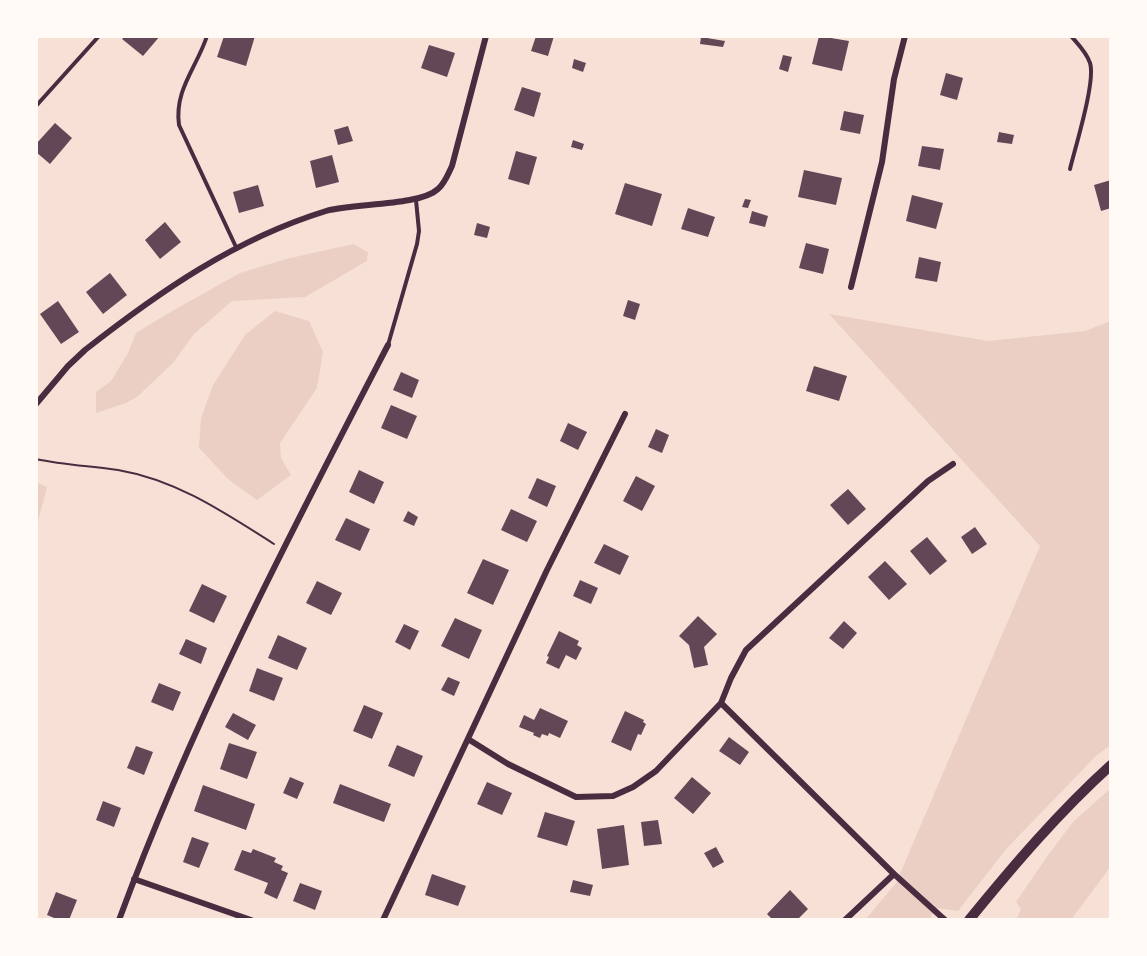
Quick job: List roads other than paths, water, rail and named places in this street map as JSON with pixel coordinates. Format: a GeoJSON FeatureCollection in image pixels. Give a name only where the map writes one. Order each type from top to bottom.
{"type":"FeatureCollection","features":[{"type":"Feature","properties":{"kind":"main road"},"geometry":{"type":"LineString","coordinates":[[969,920],[1010,870],[1071,803],[1111,765]]}},
{"type":"Feature","properties":{"kind":"street"},"geometry":{"type":"LineString","coordinates":[[36,404],[68,366],[85,350],[196,270],[236,247],[295,221],[329,210],[416,200],[437,190],[446,180],[452,166],[486,36]]}},
{"type":"Feature","properties":{"kind":"street"},"geometry":{"type":"LineString","coordinates":[[851,287],[882,162],[894,79],[905,36]]}},
{"type":"Feature","properties":{"kind":"street"},"geometry":{"type":"LineString","coordinates":[[119,920],[178,769],[282,549],[388,345]]}},
{"type":"Feature","properties":{"kind":"street"},"geometry":{"type":"LineString","coordinates":[[383,920],[547,570],[625,414]]}},
{"type":"Feature","properties":{"kind":"street"},"geometry":{"type":"LineString","coordinates":[[468,739],[508,764],[576,797],[613,796],[633,787],[656,771],[721,703],[730,678],[746,650],[928,481],[953,464]]}},
{"type":"Feature","properties":{"kind":"street"},"geometry":{"type":"LineString","coordinates":[[721,703],[945,920]]}},
{"type":"Feature","properties":{"kind":"street"},"geometry":{"type":"LineString","coordinates":[[845,920],[894,873]]}},
{"type":"Feature","properties":{"kind":"street"},"geometry":{"type":"LineString","coordinates":[[134,879],[250,920]]}},
{"type":"Feature","properties":{"kind":"lane"},"geometry":{"type":"LineString","coordinates":[[36,106],[99,36]]}},
{"type":"Feature","properties":{"kind":"lane"},"geometry":{"type":"LineString","coordinates":[[207,36],[183,87],[179,100],[178,118],[183,136],[236,247]]}},
{"type":"Feature","properties":{"kind":"lane"},"geometry":{"type":"LineString","coordinates":[[1070,169],[1091,80],[1091,63],[1081,46],[1071,36]]}},
{"type":"Feature","properties":{"kind":"lane"},"geometry":{"type":"LineString","coordinates":[[388,345],[417,244],[419,216],[416,200]]}}]}
